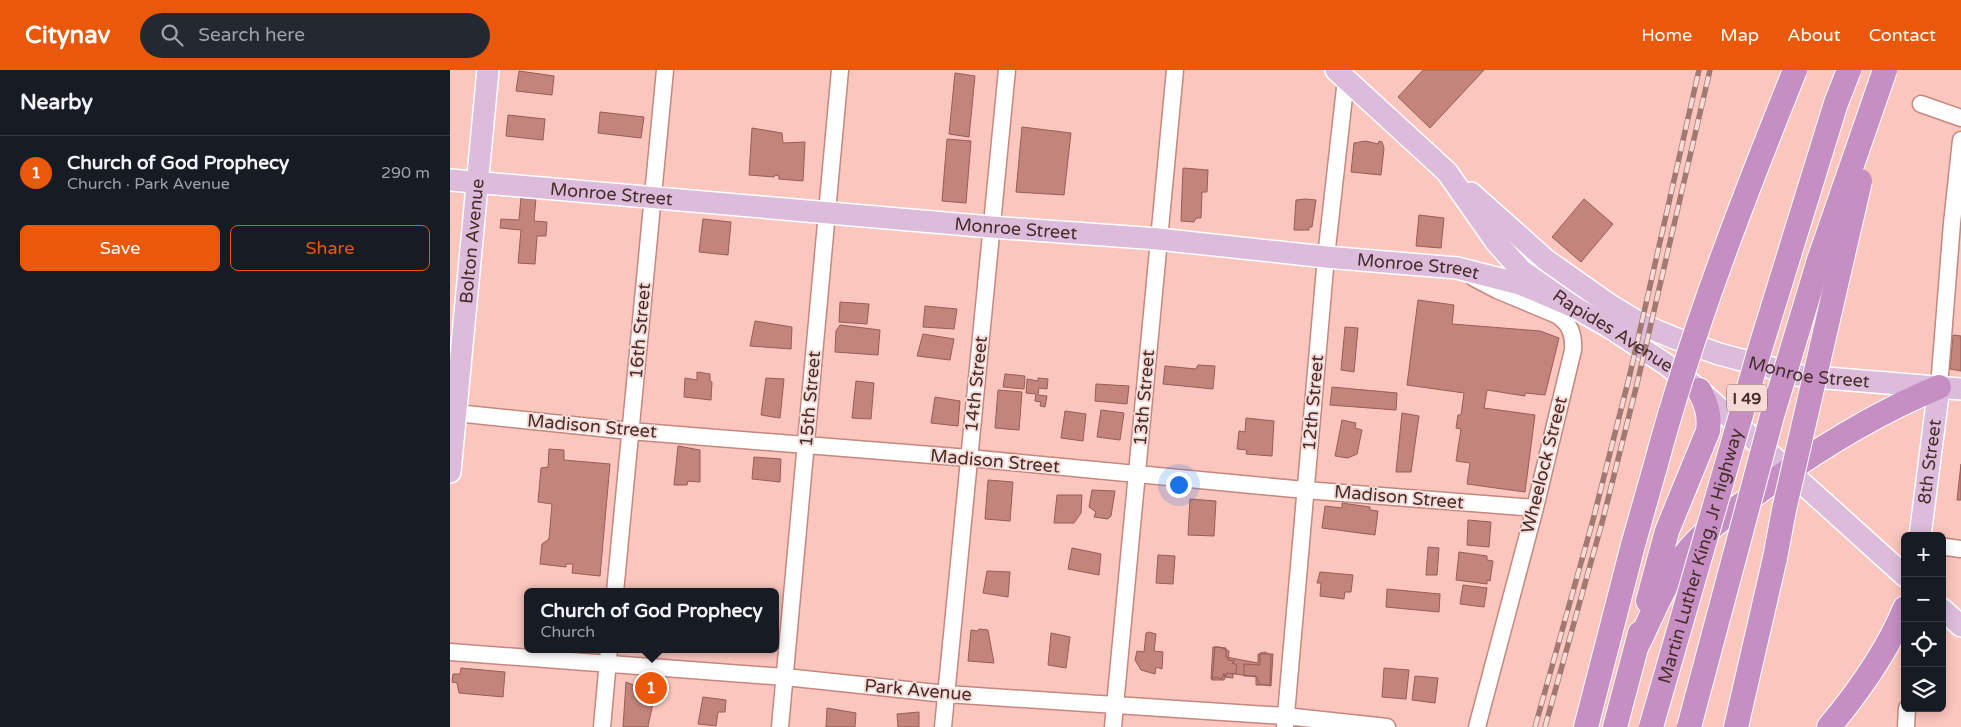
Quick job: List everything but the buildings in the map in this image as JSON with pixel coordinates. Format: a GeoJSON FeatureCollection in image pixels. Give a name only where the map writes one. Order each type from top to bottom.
{"type":"FeatureCollection","features":[{"type":"Feature","properties":{"kind":"highway"},"geometry":{"type":"LineString","coordinates":[[1586,727],[1632,545],[1666,428],[1710,292],[1748,187],[1795,70]]}},
{"type":"Feature","properties":{"kind":"highway","name":"Martin Luther King, Jr Highway"},"geometry":{"type":"LineString","coordinates":[[1651,727],[1760,349],[1836,102],[1849,70]]}},
{"type":"Feature","properties":{"kind":"highway"},"geometry":{"type":"LineString","coordinates":[[1736,727],[1885,70]]}},
{"type":"Feature","properties":{"kind":"highway","name":"Martin Luther King, Jr Highway"},"geometry":{"type":"LineString","coordinates":[[1689,727],[1772,416],[1819,260],[1885,70]]}},
{"type":"Feature","properties":{"kind":"highway"},"geometry":{"type":"LineString","coordinates":[[1636,648],[1679,562],[1697,541],[1726,515],[1787,470],[1892,408],[1950,388]]}},
{"type":"Feature","properties":{"kind":"highway"},"geometry":{"type":"LineString","coordinates":[[1614,727],[1667,531],[1708,431],[1708,407],[1699,390]]}},
{"type":"Feature","properties":{"kind":"highway"},"geometry":{"type":"LineString","coordinates":[[1828,727],[1846,707],[1886,650],[1901,617]]}},
{"type":"Feature","properties":{"kind":"main road","name":"Bolton Avenue"},"geometry":{"type":"LineString","coordinates":[[450,472],[488,70]]}},
{"type":"Feature","properties":{"kind":"main road","name":"Rapides Avenue"},"geometry":{"type":"LineString","coordinates":[[1341,74],[1447,172],[1496,242],[1521,270],[1574,307],[1609,326],[1667,365],[1699,390],[1901,572]]}},
{"type":"Feature","properties":{"kind":"main road","name":"Monroe Street"},"geometry":{"type":"LineString","coordinates":[[1447,172],[1546,260],[1610,305],[1643,325],[1719,354],[1802,376],[1950,388]]}},
{"type":"Feature","properties":{"kind":"main road","name":"Monroe Street"},"geometry":{"type":"LineString","coordinates":[[450,180],[992,227],[1158,239],[1326,257],[1457,268],[1520,284],[1574,307]]}},
{"type":"Feature","properties":{"kind":"main road","name":"8th Street"},"geometry":{"type":"LineString","coordinates":[[1921,532],[1950,388]]}},
{"type":"Feature","properties":{"kind":"main road"},"geometry":{"type":"LineString","coordinates":[[1946,613],[1961,626]]}},
{"type":"Feature","properties":{"kind":"street","name":"16th Street"},"geometry":{"type":"LineString","coordinates":[[615,588],[665,70]]}},
{"type":"Feature","properties":{"kind":"street","name":"15th Street"},"geometry":{"type":"LineString","coordinates":[[780,727],[840,70]]}},
{"type":"Feature","properties":{"kind":"street","name":"14th Street"},"geometry":{"type":"LineString","coordinates":[[943,727],[1007,70]]}},
{"type":"Feature","properties":{"kind":"street","name":"13th Street"},"geometry":{"type":"LineString","coordinates":[[1113,727],[1175,70]]}},
{"type":"Feature","properties":{"kind":"street","name":"12th Street"},"geometry":{"type":"LineString","coordinates":[[1285,722],[1341,74]]}},
{"type":"Feature","properties":{"kind":"street"},"geometry":{"type":"LineString","coordinates":[[1921,104],[1961,118]]}},
{"type":"Feature","properties":{"kind":"street"},"geometry":{"type":"LineString","coordinates":[[1950,388],[1952,223],[1961,140]]}},
{"type":"Feature","properties":{"kind":"street","name":"Wheelock Street"},"geometry":{"type":"LineString","coordinates":[[1457,268],[1497,290],[1557,315],[1571,329],[1574,338],[1534,508],[1477,727]]}},
{"type":"Feature","properties":{"kind":"street","name":"Madison Street"},"geometry":{"type":"LineString","coordinates":[[456,413],[630,431],[806,444],[1305,490],[1534,508]]}},
{"type":"Feature","properties":{"kind":"street","name":"Park Avenue"},"geometry":{"type":"LineString","coordinates":[[450,652],[608,657],[946,694],[1115,705],[1285,722],[1387,727]]}},
{"type":"Feature","properties":{"kind":"street"},"geometry":{"type":"LineString","coordinates":[[602,727],[608,657]]}},
{"type":"Feature","properties":{"kind":"street"},"geometry":{"type":"LineString","coordinates":[[1906,727],[1907,712]]}},
{"type":"Feature","properties":{"kind":"railway"},"geometry":{"type":"LineString","coordinates":[[1535,727],[1593,520],[1630,374],[1699,70]]}},
{"type":"Feature","properties":{"kind":"railway"},"geometry":{"type":"LineString","coordinates":[[1545,727],[1603,519],[1637,384],[1710,70]]}},
{"type":"Feature","properties":{"kind":"place","name":"Church of God Prophecy"},"geometry":{"type":"Point","coordinates":[651,688]}}]}
